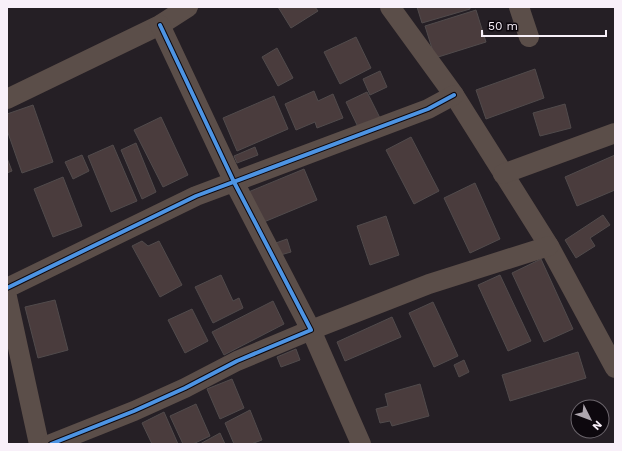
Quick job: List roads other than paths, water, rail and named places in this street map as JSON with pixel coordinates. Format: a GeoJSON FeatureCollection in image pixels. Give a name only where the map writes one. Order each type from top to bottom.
{"type":"FeatureCollection","features":[{"type":"Feature","properties":{"kind":"street"},"geometry":{"type":"LineString","coordinates":[[7,99],[160,25],[188,7]]}},
{"type":"Feature","properties":{"kind":"street"},"geometry":{"type":"LineString","coordinates":[[390,7],[454,96],[549,246],[615,368]]}},
{"type":"Feature","properties":{"kind":"street"},"geometry":{"type":"LineString","coordinates":[[519,7],[528,37]]}},
{"type":"Feature","properties":{"kind":"street"},"geometry":{"type":"LineString","coordinates":[[160,25],[234,182],[311,330],[361,444]]}},
{"type":"Feature","properties":{"kind":"street"},"geometry":{"type":"LineString","coordinates":[[7,288],[196,196],[428,109],[454,96]]}},
{"type":"Feature","properties":{"kind":"street"},"geometry":{"type":"LineString","coordinates":[[503,174],[615,133]]}},
{"type":"Feature","properties":{"kind":"street"},"geometry":{"type":"LineString","coordinates":[[51,444],[149,404],[185,388],[237,361],[311,330],[429,284],[549,246]]}},
{"type":"Feature","properties":{"kind":"street"},"geometry":{"type":"LineString","coordinates":[[7,297],[39,444]]}}]}
